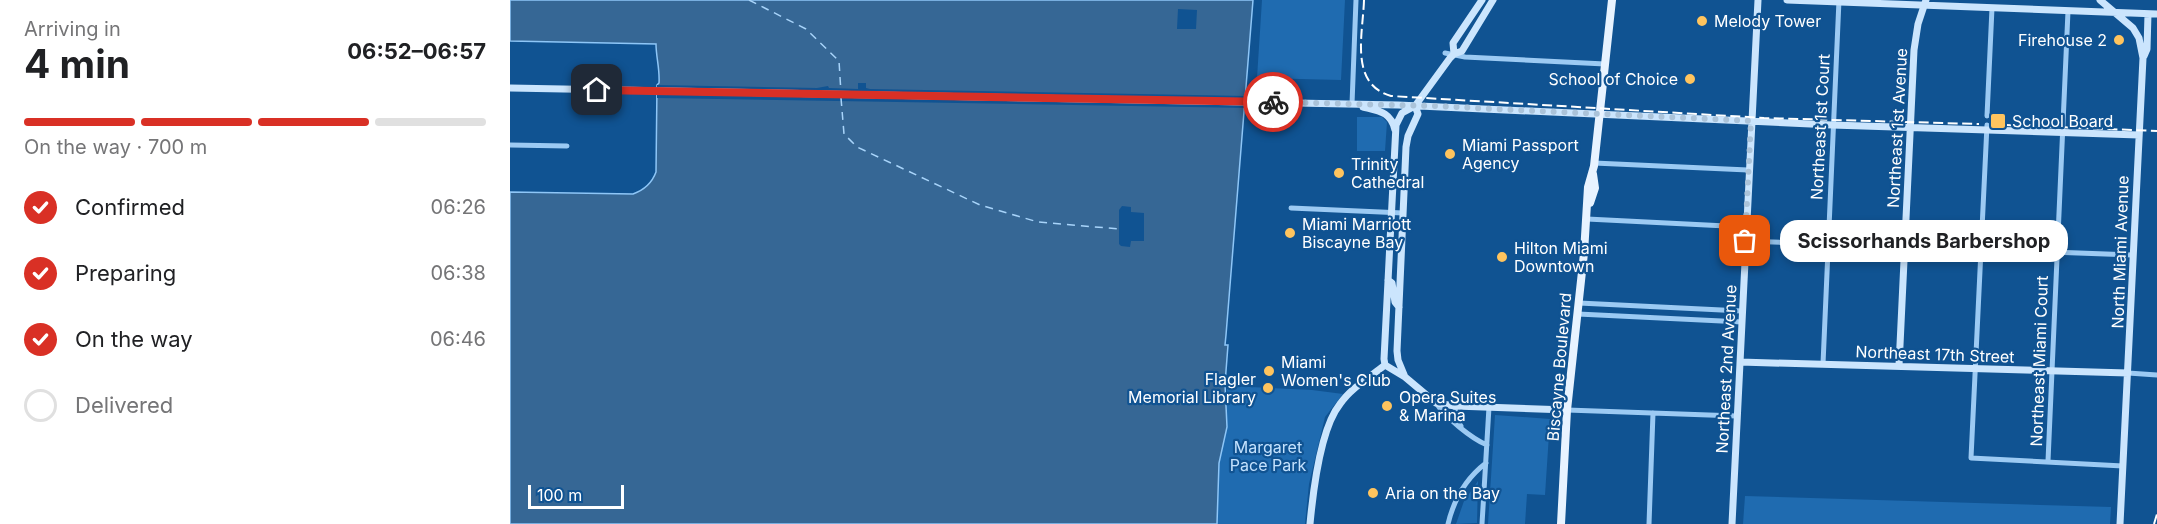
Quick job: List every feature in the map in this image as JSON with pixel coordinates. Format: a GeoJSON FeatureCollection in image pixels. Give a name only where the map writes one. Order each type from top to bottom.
{"type":"FeatureCollection","features":[{"type":"Feature","properties":{"kind":"main road"},"geometry":{"type":"LineString","coordinates":[[1454,54],[1453,42],[1482,0]]}},
{"type":"Feature","properties":{"kind":"main road"},"geometry":{"type":"LineString","coordinates":[[1395,130],[1402,113],[1415,106],[1432,80],[1454,54],[1462,51],[1493,0]]}},
{"type":"Feature","properties":{"kind":"main road","name":"Biscayne Boulevard"},"geometry":{"type":"LineString","coordinates":[[1561,524],[1567,410],[1578,314],[1588,187],[1593,166],[1612,0]]}},
{"type":"Feature","properties":{"kind":"main road","name":"Northeast 2nd Avenue"},"geometry":{"type":"LineString","coordinates":[[1732,524],[1758,0]]}},
{"type":"Feature","properties":{"kind":"main road"},"geometry":{"type":"LineString","coordinates":[[1787,0],[1925,3],[1992,8],[2157,14]]}},
{"type":"Feature","properties":{"kind":"main road","name":"North Miami Avenue"},"geometry":{"type":"LineString","coordinates":[[2100,0],[2130,24],[2137,34],[2143,58],[2120,524]]}},
{"type":"Feature","properties":{"kind":"main road","name":"Northeast 1st Avenue"},"geometry":{"type":"LineString","coordinates":[[1899,366],[1915,40],[1925,3]]}},
{"type":"Feature","properties":{"kind":"main road"},"geometry":{"type":"LineString","coordinates":[[2143,58],[2146,48],[2148,14]]}},
{"type":"Feature","properties":{"kind":"main road"},"geometry":{"type":"LineString","coordinates":[[510,88],[1352,104],[1599,113],[1832,125],[1987,127],[2139,135]]}},
{"type":"Feature","properties":{"kind":"main road"},"geometry":{"type":"LineString","coordinates":[[1352,104],[1389,115],[1395,130],[1385,365]]}},
{"type":"Feature","properties":{"kind":"main road"},"geometry":{"type":"LineString","coordinates":[[1405,377],[1397,351],[1408,136],[1418,114],[1415,106]]}},
{"type":"Feature","properties":{"kind":"main road"},"geometry":{"type":"LineString","coordinates":[[1388,280],[1394,288],[1394,298],[1399,307]]}},
{"type":"Feature","properties":{"kind":"main road"},"geometry":{"type":"LineString","coordinates":[[1386,328],[1395,322],[1399,315]]}},
{"type":"Feature","properties":{"kind":"main road"},"geometry":{"type":"LineString","coordinates":[[1385,339],[1394,345],[1397,351]]}},
{"type":"Feature","properties":{"kind":"main road","name":"Northeast 17th Street"},"geometry":{"type":"LineString","coordinates":[[1740,362],[2128,373]]}},
{"type":"Feature","properties":{"kind":"main road"},"geometry":{"type":"LineString","coordinates":[[1385,365],[1405,377],[1436,403],[1455,406],[1567,410]]}},
{"type":"Feature","properties":{"kind":"main road"},"geometry":{"type":"LineString","coordinates":[[1310,524],[1315,483],[1334,411],[1356,387],[1385,365]]}},
{"type":"Feature","properties":{"kind":"street"},"geometry":{"type":"LineString","coordinates":[[1352,104],[1356,0]]}},
{"type":"Feature","properties":{"kind":"street"},"geometry":{"type":"LineString","coordinates":[[2022,0],[2022,9]]}},
{"type":"Feature","properties":{"kind":"street","name":"Northeast 1st Court"},"geometry":{"type":"LineString","coordinates":[[1823,364],[1839,1]]}},
{"type":"Feature","properties":{"kind":"street"},"geometry":{"type":"LineString","coordinates":[[1987,116],[1992,8]]}},
{"type":"Feature","properties":{"kind":"street","name":"Northeast Miami Court"},"geometry":{"type":"LineString","coordinates":[[2048,461],[2068,11]]}},
{"type":"Feature","properties":{"kind":"street"},"geometry":{"type":"LineString","coordinates":[[1445,53],[1465,57],[1605,64]]}},
{"type":"Feature","properties":{"kind":"street"},"geometry":{"type":"LineString","coordinates":[[1987,127],[1971,459],[2123,466]]}},
{"type":"Feature","properties":{"kind":"street"},"geometry":{"type":"LineString","coordinates":[[510,145],[567,146]]}},
{"type":"Feature","properties":{"kind":"street"},"geometry":{"type":"LineString","coordinates":[[1593,166],[1749,170]]}},
{"type":"Feature","properties":{"kind":"street"},"geometry":{"type":"LineString","coordinates":[[1291,208],[1403,213]]}},
{"type":"Feature","properties":{"kind":"street"},"geometry":{"type":"LineString","coordinates":[[1587,216],[1746,227]]}},
{"type":"Feature","properties":{"kind":"street"},"geometry":{"type":"LineString","coordinates":[[1745,241],[2133,255]]}},
{"type":"Feature","properties":{"kind":"street"},"geometry":{"type":"LineString","coordinates":[[1579,303],[1742,311]]}},
{"type":"Feature","properties":{"kind":"street"},"geometry":{"type":"LineString","coordinates":[[1578,314],[1742,322]]}},
{"type":"Feature","properties":{"kind":"street"},"geometry":{"type":"LineString","coordinates":[[2128,373],[2157,375]]}},
{"type":"Feature","properties":{"kind":"street"},"geometry":{"type":"LineString","coordinates":[[1436,403],[1442,412],[1486,445]]}},
{"type":"Feature","properties":{"kind":"street"},"geometry":{"type":"LineString","coordinates":[[1455,406],[1456,418],[1462,427]]}},
{"type":"Feature","properties":{"kind":"street"},"geometry":{"type":"LineString","coordinates":[[1482,524],[1489,407]]}},
{"type":"Feature","properties":{"kind":"street"},"geometry":{"type":"LineString","coordinates":[[1567,410],[1737,416]]}},
{"type":"Feature","properties":{"kind":"street"},"geometry":{"type":"LineString","coordinates":[[1649,524],[1653,414]]}},
{"type":"Feature","properties":{"kind":"street"},"geometry":{"type":"LineString","coordinates":[[1448,524],[1463,486],[1472,474],[1486,463]]}},
{"type":"Feature","properties":{"kind":"green space"},"geometry":{"type":"Polygon","coordinates":[[[1262,0],[1345,0],[1341,80],[1257,78],[1262,0]]]}},
{"type":"Feature","properties":{"kind":"green space"},"geometry":{"type":"Polygon","coordinates":[[[1357,117],[1382,117],[1387,122],[1385,151],[1357,151],[1357,117]]]}},
{"type":"Feature","properties":{"kind":"green space","name":"Margaret Pace Park"},"geometry":{"type":"Polygon","coordinates":[[[1227,386],[1312,390],[1343,394],[1325,417],[1309,484],[1305,524],[1217,524],[1219,463],[1227,427],[1227,386]]]}},
{"type":"Feature","properties":{"kind":"green space"},"geometry":{"type":"Polygon","coordinates":[[[1495,415],[1550,419],[1545,495],[1527,494],[1525,524],[1488,524],[1495,415]]]}},
{"type":"Feature","properties":{"kind":"green space"},"geometry":{"type":"Polygon","coordinates":[[[1478,481],[1477,523],[1456,524],[1464,501],[1478,481]]]}},
{"type":"Feature","properties":{"kind":"green space"},"geometry":{"type":"Polygon","coordinates":[[[1745,496],[2111,507],[2110,524],[1743,524],[1745,496]]]}},
{"type":"Feature","properties":{"kind":"shaded area"},"geometry":{"type":"Polygon","coordinates":[[[510,0],[1253,0],[1225,345],[1228,345],[1225,384],[1227,427],[1219,463],[1217,524],[510,524],[510,192],[633,194],[644,188],[656,172],[659,78],[656,44],[510,41],[510,0]]]}},
{"type":"Feature","properties":{"kind":"pier"},"geometry":{"type":"Polygon","coordinates":[[[1178,9],[1197,10],[1196,29],[1177,29],[1178,9]]]}},
{"type":"Feature","properties":{"kind":"pier"},"geometry":{"type":"Polygon","coordinates":[[[858,83],[866,83],[866,88],[870,89],[1247,96],[1247,108],[657,98],[657,85],[817,88],[828,86],[829,88],[858,89],[858,83]]]}},
{"type":"Feature","properties":{"kind":"pier"},"geometry":{"type":"Polygon","coordinates":[[[1122,206],[1131,207],[1131,212],[1144,213],[1144,241],[1131,241],[1130,247],[1119,244],[1119,210],[1122,206]]]}},
{"type":"Feature","properties":{"kind":"ferry route"},"geometry":{"type":"LineString","coordinates":[[749,0],[806,29],[839,61],[841,93]]}},
{"type":"Feature","properties":{"kind":"ferry route"},"geometry":{"type":"LineString","coordinates":[[841,98],[844,134],[857,147],[980,205],[1038,222],[1119,229]]}},
{"type":"Feature","properties":{"kind":"railway"},"geometry":{"type":"LineString","coordinates":[[1364,0],[1361,42],[1364,69],[1369,81],[1378,90],[1391,96],[1764,118],[1979,124]]}},
{"type":"Feature","properties":{"kind":"railway"},"geometry":{"type":"LineString","coordinates":[[2006,125],[2157,131]]}},
{"type":"Feature","properties":{"kind":"railway"},"geometry":{"type":"LineString","coordinates":[[2154,524],[2157,514]]}},
{"type":"Feature","properties":{"kind":"way so far"},"geometry":{"type":"LineString","coordinates":[[1273,102],[1433,106],[1751,121],[1745,241]]}},
{"type":"Feature","properties":{"kind":"place","name":"Melody Tower"},"geometry":{"type":"Point","coordinates":[1702,21]}},
{"type":"Feature","properties":{"kind":"place","name":"Firehouse 2"},"geometry":{"type":"Point","coordinates":[2119,40]}},
{"type":"Feature","properties":{"kind":"place","name":"School of Choice"},"geometry":{"type":"Point","coordinates":[1690,79]}},
{"type":"Feature","properties":{"kind":"place","name":"School Board"},"geometry":{"type":"Point","coordinates":[1998,121]}},
{"type":"Feature","properties":{"kind":"place","name":"Miami Passport Agency"},"geometry":{"type":"Point","coordinates":[1450,154]}},
{"type":"Feature","properties":{"kind":"place","name":"Trinity Cathedral"},"geometry":{"type":"Point","coordinates":[1339,173]}},
{"type":"Feature","properties":{"kind":"place","name":"Miami Marriott Biscayne Bay"},"geometry":{"type":"Point","coordinates":[1290,233]}},
{"type":"Feature","properties":{"kind":"place","name":"Scissorhands Barbershop"},"geometry":{"type":"Point","coordinates":[1745,241]}},
{"type":"Feature","properties":{"kind":"place","name":"Hilton Miami Downtown"},"geometry":{"type":"Point","coordinates":[1502,257]}},
{"type":"Feature","properties":{"kind":"place","name":"Miami Women's Club"},"geometry":{"type":"Point","coordinates":[1269,371]}},
{"type":"Feature","properties":{"kind":"place","name":"Flagler Memorial Library"},"geometry":{"type":"Point","coordinates":[1268,388]}},
{"type":"Feature","properties":{"kind":"place","name":"Opera Suites & Marina"},"geometry":{"type":"Point","coordinates":[1387,406]}},
{"type":"Feature","properties":{"kind":"place","name":"Aria on the Bay"},"geometry":{"type":"Point","coordinates":[1373,493]}},
{"type":"Feature","properties":{"kind":"route"},"geometry":{"type":"LineString","coordinates":[[597,90],[1273,102]]}}]}
